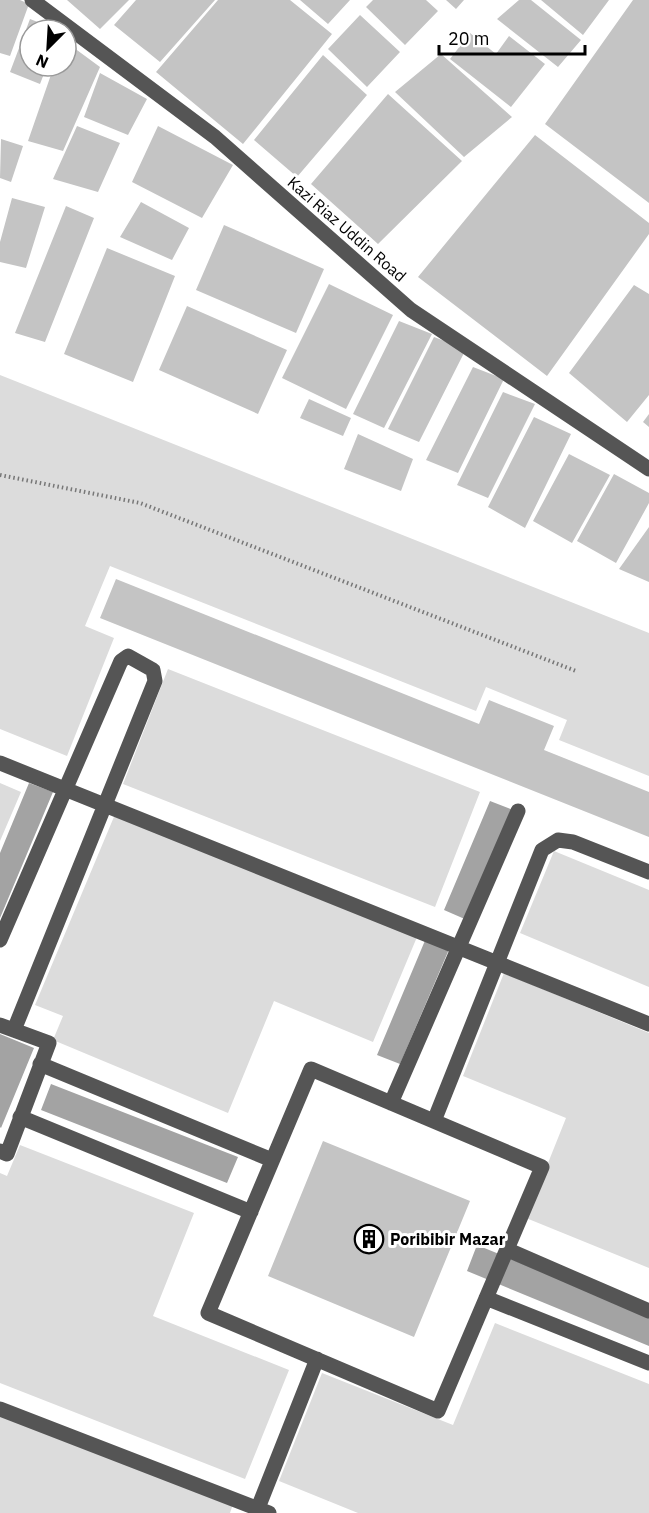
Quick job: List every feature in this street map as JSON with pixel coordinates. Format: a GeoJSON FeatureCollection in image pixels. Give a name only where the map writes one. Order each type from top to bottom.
{"type":"FeatureCollection","features":[{"type":"Feature","properties":{"kind":"street","name":"Kazi Riaz Uddin Road"},"geometry":{"type":"LineString","coordinates":[[32,0],[215,137],[411,310],[649,469]]}},
{"type":"Feature","properties":{"kind":"street"},"geometry":{"type":"LineString","coordinates":[[0,940],[121,661],[128,656],[153,670],[155,681],[105,805],[7,1028],[49,1043],[7,1154],[0,1151]]}},
{"type":"Feature","properties":{"kind":"street"},"geometry":{"type":"LineString","coordinates":[[0,763],[649,1024]]}},
{"type":"Feature","properties":{"kind":"street"},"geometry":{"type":"LineString","coordinates":[[391,1102],[518,811]]}},
{"type":"Feature","properties":{"kind":"street"},"geometry":{"type":"LineString","coordinates":[[434,1121],[542,850],[558,840],[573,842],[649,872]]}},
{"type":"Feature","properties":{"kind":"street"},"geometry":{"type":"LineString","coordinates":[[40,1064],[273,1160]]}},
{"type":"Feature","properties":{"kind":"street"},"geometry":{"type":"LineString","coordinates":[[311,1069],[434,1121],[542,1167],[438,1411],[208,1312],[311,1069]]}},
{"type":"Feature","properties":{"kind":"street"},"geometry":{"type":"LineString","coordinates":[[20,1117],[251,1212]]}},
{"type":"Feature","properties":{"kind":"street"},"geometry":{"type":"LineString","coordinates":[[508,1250],[649,1311]]}},
{"type":"Feature","properties":{"kind":"street"},"geometry":{"type":"LineString","coordinates":[[486,1298],[649,1363]]}},
{"type":"Feature","properties":{"kind":"street"},"geometry":{"type":"LineString","coordinates":[[0,1409],[261,1512],[317,1359]]}},
{"type":"Feature","properties":{"kind":"path"},"geometry":{"type":"LineString","coordinates":[[0,475],[140,503],[576,671]]}},
{"type":"Feature","properties":{"kind":"shaded area"},"geometry":{"type":"Polygon","coordinates":[[[0,375],[649,633],[649,776],[559,740],[567,720],[486,687],[476,711],[110,566],[85,626],[114,638],[67,756],[0,729],[0,375]]]}},
{"type":"Feature","properties":{"kind":"shaded area"},"geometry":{"type":"Polygon","coordinates":[[[168,669],[480,792],[435,907],[123,784],[168,669]]]}},
{"type":"Feature","properties":{"kind":"shaded area"},"geometry":{"type":"Polygon","coordinates":[[[0,783],[21,792],[0,841],[0,783]]]}},
{"type":"Feature","properties":{"kind":"shaded area"},"geometry":{"type":"Polygon","coordinates":[[[29,783],[53,792],[0,918],[0,853],[29,783]]]}},
{"type":"Feature","properties":{"kind":"shaded area"},"geometry":{"type":"Polygon","coordinates":[[[490,801],[513,810],[467,920],[444,910],[490,801]]]}},
{"type":"Feature","properties":{"kind":"shaded area"},"geometry":{"type":"Polygon","coordinates":[[[116,812],[417,937],[373,1042],[274,1001],[228,1113],[53,1040],[63,1016],[35,1005],[116,812]]]}},
{"type":"Feature","properties":{"kind":"shaded area"},"geometry":{"type":"Polygon","coordinates":[[[554,851],[649,890],[649,987],[520,933],[554,851]]]}},
{"type":"Feature","properties":{"kind":"shaded area"},"geometry":{"type":"Polygon","coordinates":[[[429,931],[453,940],[400,1064],[377,1055],[429,931]]]}},
{"type":"Feature","properties":{"kind":"shaded area"},"geometry":{"type":"Polygon","coordinates":[[[504,973],[649,1033],[649,1268],[526,1218],[566,1118],[463,1076],[504,973]]]}},
{"type":"Feature","properties":{"kind":"shaded area"},"geometry":{"type":"Polygon","coordinates":[[[0,1034],[34,1048],[1,1128],[0,1127],[0,1034]]]}},
{"type":"Feature","properties":{"kind":"shaded area"},"geometry":{"type":"Polygon","coordinates":[[[51,1084],[238,1157],[227,1183],[41,1110],[51,1084]]]}},
{"type":"Feature","properties":{"kind":"shaded area"},"geometry":{"type":"Polygon","coordinates":[[[20,1145],[194,1213],[153,1316],[289,1370],[245,1479],[0,1383],[0,1173],[7,1176],[20,1145]]]}},
{"type":"Feature","properties":{"kind":"shaded area"},"geometry":{"type":"Polygon","coordinates":[[[477,1245],[649,1316],[649,1346],[467,1271],[477,1245]]]}},
{"type":"Feature","properties":{"kind":"shaded area"},"geometry":{"type":"Polygon","coordinates":[[[495,1323],[649,1384],[649,1513],[358,1513],[279,1481],[322,1373],[453,1425],[495,1323]]]}},
{"type":"Feature","properties":{"kind":"shaded area"},"geometry":{"type":"Polygon","coordinates":[[[0,1416],[233,1504],[230,1513],[0,1513],[0,1416]]]}},
{"type":"Feature","properties":{"kind":"building"},"geometry":{"type":"Polygon","coordinates":[[[0,0],[20,0],[29,4],[24,18],[18,18],[18,34],[10,56],[0,53],[0,0]]]}},
{"type":"Feature","properties":{"kind":"building"},"geometry":{"type":"Polygon","coordinates":[[[67,0],[129,0],[100,29],[67,0]]]}},
{"type":"Feature","properties":{"kind":"building"},"geometry":{"type":"Polygon","coordinates":[[[136,0],[215,0],[160,62],[114,25],[136,0]]]}},
{"type":"Feature","properties":{"kind":"building"},"geometry":{"type":"Polygon","coordinates":[[[218,0],[290,0],[332,34],[243,144],[156,72],[218,0]]]}},
{"type":"Feature","properties":{"kind":"building"},"geometry":{"type":"Polygon","coordinates":[[[300,0],[350,0],[328,24],[300,0]]]}},
{"type":"Feature","properties":{"kind":"building"},"geometry":{"type":"Polygon","coordinates":[[[373,0],[426,0],[438,11],[405,45],[366,7],[373,0]]]}},
{"type":"Feature","properties":{"kind":"building"},"geometry":{"type":"Polygon","coordinates":[[[446,0],[464,0],[456,9],[446,0]]]}},
{"type":"Feature","properties":{"kind":"building"},"geometry":{"type":"Polygon","coordinates":[[[519,0],[531,0],[581,40],[558,67],[497,19],[519,0]]]}},
{"type":"Feature","properties":{"kind":"building"},"geometry":{"type":"Polygon","coordinates":[[[541,0],[609,0],[583,35],[541,0]]]}},
{"type":"Feature","properties":{"kind":"building"},"geometry":{"type":"Polygon","coordinates":[[[633,0],[649,0],[649,203],[545,124],[633,0]]]}},
{"type":"Feature","properties":{"kind":"building"},"geometry":{"type":"Polygon","coordinates":[[[360,15],[400,52],[367,87],[328,49],[360,15]]]}},
{"type":"Feature","properties":{"kind":"building"},"geometry":{"type":"Polygon","coordinates":[[[470,33],[496,54],[509,36],[545,64],[511,107],[450,59],[470,33]]]}},
{"type":"Feature","properties":{"kind":"building"},"geometry":{"type":"Polygon","coordinates":[[[18,51],[18,75],[10,72],[18,51]]]}},
{"type":"Feature","properties":{"kind":"building"},"geometry":{"type":"Polygon","coordinates":[[[78,51],[100,67],[63,151],[28,141],[50,78],[78,78],[78,51]]]}},
{"type":"Feature","properties":{"kind":"building"},"geometry":{"type":"Polygon","coordinates":[[[441,54],[512,117],[464,157],[395,92],[441,54]]]}},
{"type":"Feature","properties":{"kind":"building"},"geometry":{"type":"Polygon","coordinates":[[[323,55],[367,95],[297,177],[254,140],[323,55]]]}},
{"type":"Feature","properties":{"kind":"building"},"geometry":{"type":"Polygon","coordinates":[[[100,73],[147,99],[128,135],[84,117],[100,73]]]}},
{"type":"Feature","properties":{"kind":"building"},"geometry":{"type":"Polygon","coordinates":[[[25,78],[42,78],[40,84],[25,78]]]}},
{"type":"Feature","properties":{"kind":"building"},"geometry":{"type":"Polygon","coordinates":[[[388,94],[462,161],[378,244],[311,184],[388,94]]]}},
{"type":"Feature","properties":{"kind":"building"},"geometry":{"type":"Polygon","coordinates":[[[77,126],[120,143],[98,192],[53,179],[77,126]]]}},
{"type":"Feature","properties":{"kind":"building"},"geometry":{"type":"Polygon","coordinates":[[[158,126],[233,165],[202,218],[132,182],[158,126]]]}},
{"type":"Feature","properties":{"kind":"building"},"geometry":{"type":"Polygon","coordinates":[[[535,135],[649,223],[649,234],[547,376],[418,277],[535,135]]]}},
{"type":"Feature","properties":{"kind":"building"},"geometry":{"type":"Polygon","coordinates":[[[1,139],[23,146],[11,182],[0,178],[1,139]]]}},
{"type":"Feature","properties":{"kind":"building"},"geometry":{"type":"Polygon","coordinates":[[[12,198],[45,207],[26,268],[0,262],[0,242],[12,198]]]}},
{"type":"Feature","properties":{"kind":"building"},"geometry":{"type":"Polygon","coordinates":[[[141,202],[189,228],[172,260],[120,237],[141,202]]]}},
{"type":"Feature","properties":{"kind":"building"},"geometry":{"type":"Polygon","coordinates":[[[66,206],[94,218],[45,342],[15,333],[66,206]]]}},
{"type":"Feature","properties":{"kind":"building"},"geometry":{"type":"Polygon","coordinates":[[[224,225],[324,269],[296,333],[196,290],[224,225]]]}},
{"type":"Feature","properties":{"kind":"building"},"geometry":{"type":"Polygon","coordinates":[[[107,248],[175,276],[133,382],[64,354],[107,248]]]}},
{"type":"Feature","properties":{"kind":"building"},"geometry":{"type":"Polygon","coordinates":[[[329,284],[393,315],[346,409],[282,378],[329,284]]]}},
{"type":"Feature","properties":{"kind":"building"},"geometry":{"type":"Polygon","coordinates":[[[634,285],[649,294],[649,395],[627,422],[569,373],[634,285]]]}},
{"type":"Feature","properties":{"kind":"building"},"geometry":{"type":"Polygon","coordinates":[[[187,306],[287,350],[258,414],[159,370],[187,306]]]}},
{"type":"Feature","properties":{"kind":"building"},"geometry":{"type":"Polygon","coordinates":[[[399,321],[432,334],[384,428],[353,414],[399,321]]]}},
{"type":"Feature","properties":{"kind":"building"},"geometry":{"type":"Polygon","coordinates":[[[434,337],[466,349],[419,442],[388,429],[434,337]]]}},
{"type":"Feature","properties":{"kind":"building"},"geometry":{"type":"Polygon","coordinates":[[[473,367],[504,379],[458,473],[426,460],[473,367]]]}},
{"type":"Feature","properties":{"kind":"building"},"geometry":{"type":"Polygon","coordinates":[[[503,392],[535,404],[488,498],[457,485],[503,392]]]}},
{"type":"Feature","properties":{"kind":"building"},"geometry":{"type":"Polygon","coordinates":[[[309,399],[351,418],[343,436],[300,418],[309,399]]]}},
{"type":"Feature","properties":{"kind":"building"},"geometry":{"type":"Polygon","coordinates":[[[649,414],[649,427],[643,422],[649,414]]]}},
{"type":"Feature","properties":{"kind":"building"},"geometry":{"type":"Polygon","coordinates":[[[534,417],[571,434],[525,528],[488,507],[534,417]]]}},
{"type":"Feature","properties":{"kind":"building"},"geometry":{"type":"Polygon","coordinates":[[[358,434],[413,459],[401,491],[344,469],[358,434]]]}},
{"type":"Feature","properties":{"kind":"building"},"geometry":{"type":"Polygon","coordinates":[[[569,454],[610,475],[572,543],[533,521],[569,454]]]}},
{"type":"Feature","properties":{"kind":"building"},"geometry":{"type":"Polygon","coordinates":[[[614,474],[649,493],[649,503],[616,563],[577,541],[614,474]]]}},
{"type":"Feature","properties":{"kind":"building"},"geometry":{"type":"Polygon","coordinates":[[[649,527],[649,582],[619,569],[649,527]]]}},
{"type":"Feature","properties":{"kind":"building"},"geometry":{"type":"Polygon","coordinates":[[[116,579],[479,724],[489,700],[554,726],[544,750],[649,792],[649,837],[100,618],[116,579]]]}},
{"type":"Feature","properties":{"kind":"building","name":"Poribibir Mazar"},"geometry":{"type":"Polygon","coordinates":[[[323,1141],[470,1201],[414,1337],[268,1276],[323,1141]]]}},
{"type":"Feature","properties":{"kind":"place","name":"Poribibir Mazar"},"geometry":{"type":"Point","coordinates":[369,1239]}}]}
